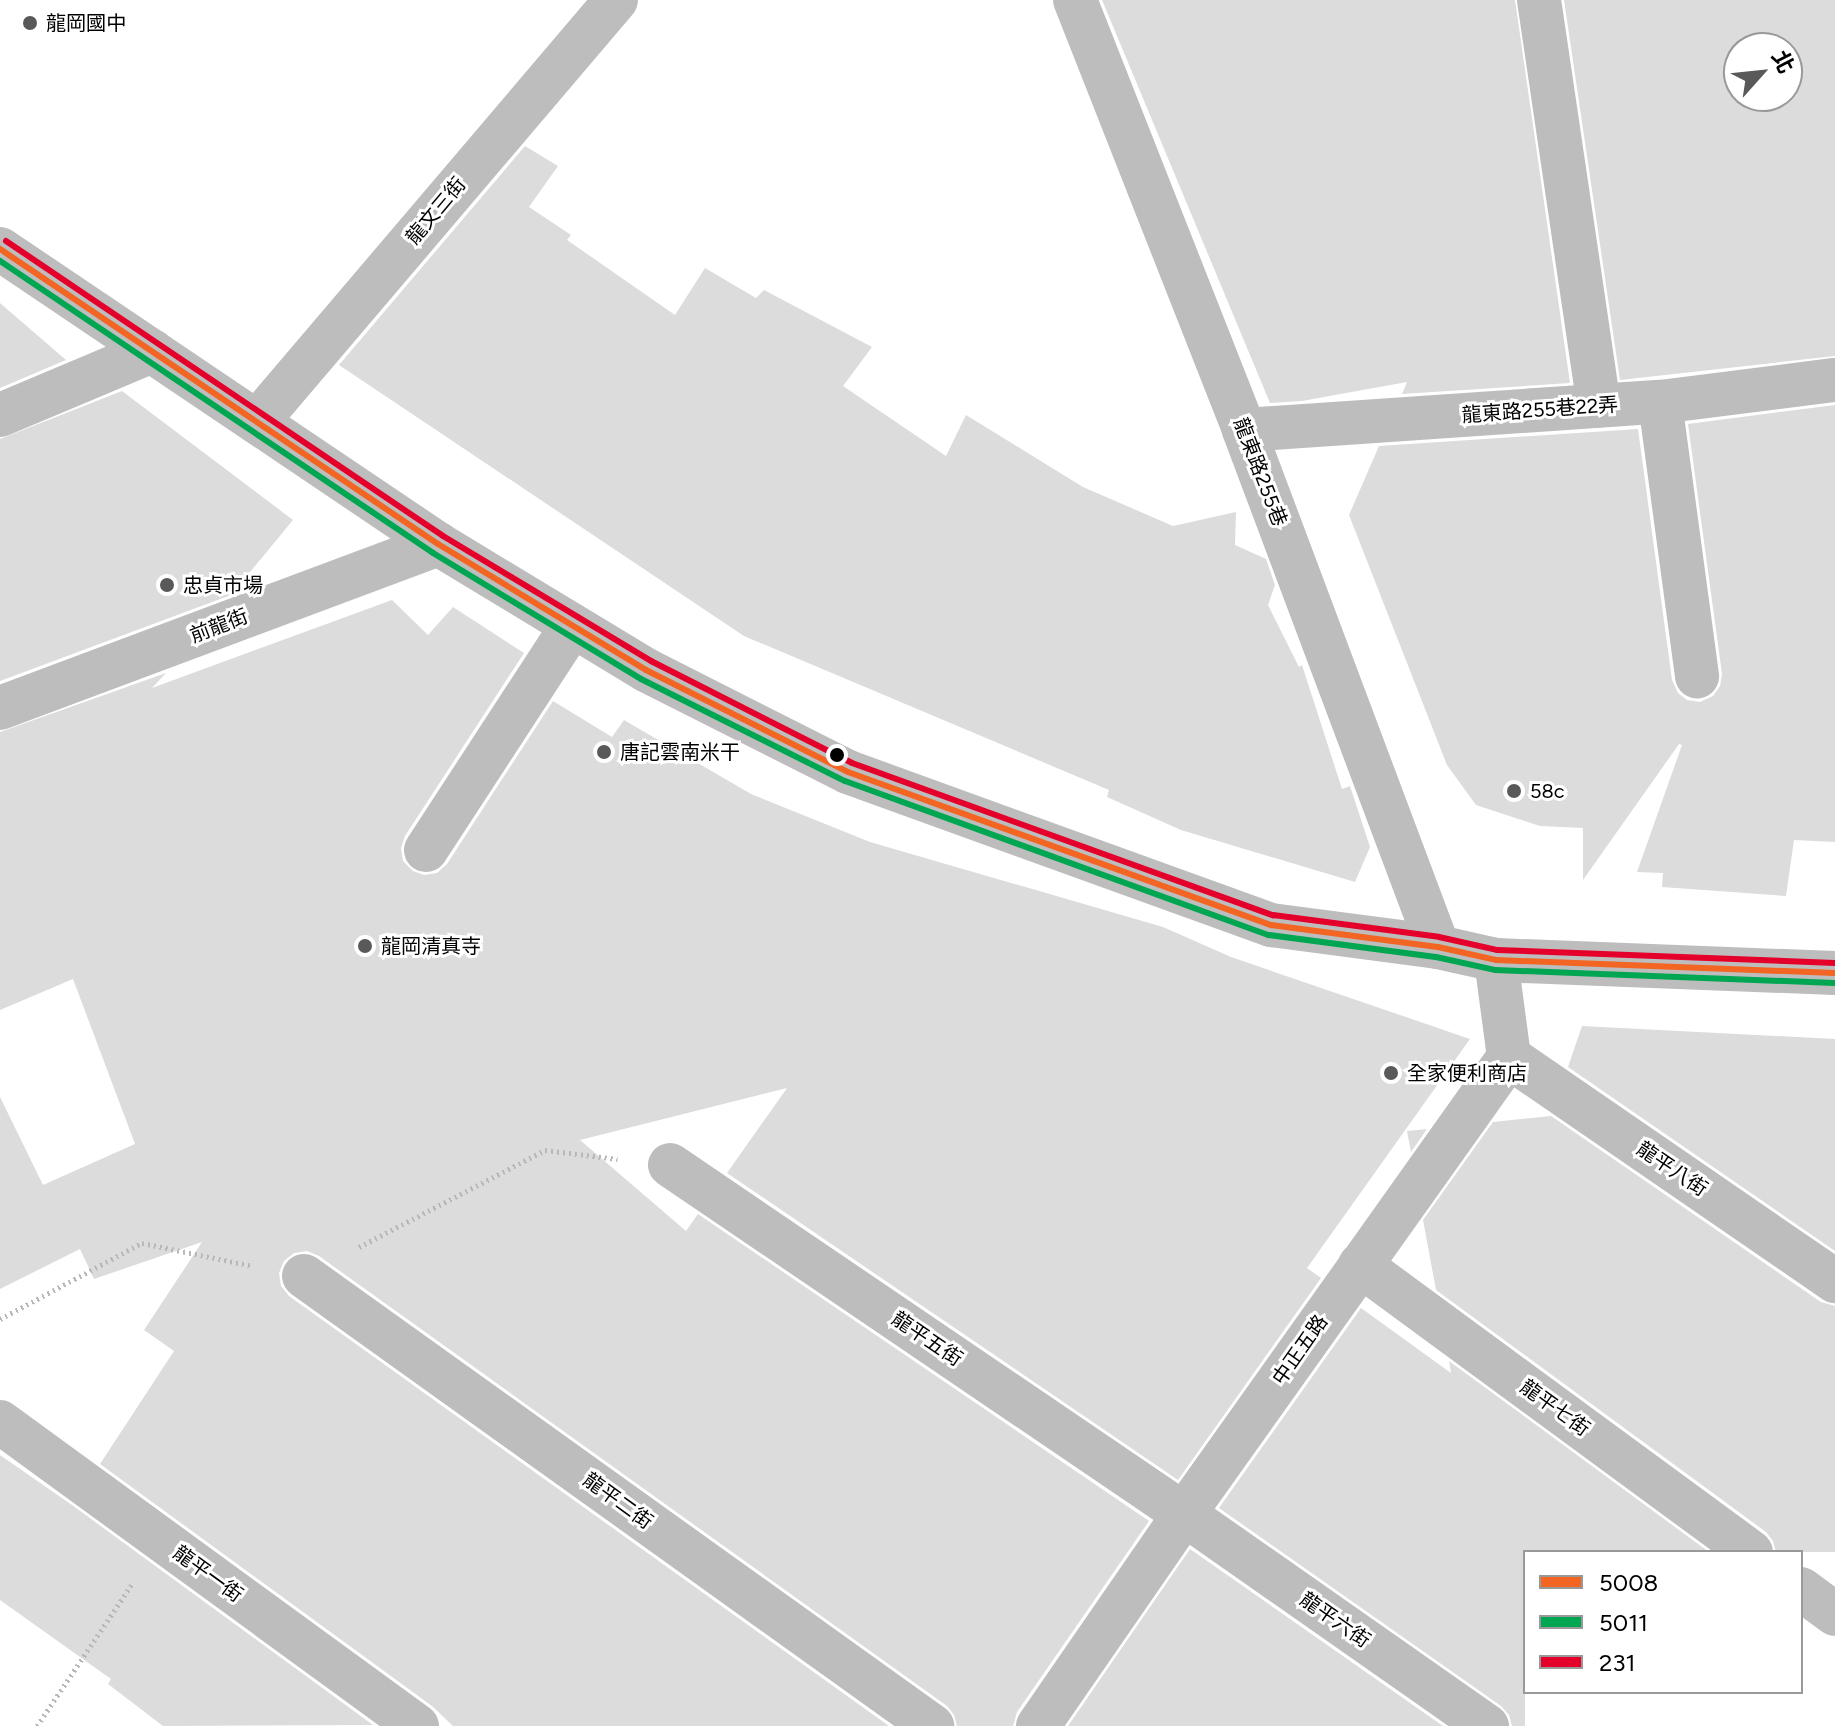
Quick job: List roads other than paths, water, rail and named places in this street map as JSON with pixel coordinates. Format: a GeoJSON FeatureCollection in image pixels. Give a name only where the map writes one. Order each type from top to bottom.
{"type":"FeatureCollection","features":[{"type":"Feature","properties":{"kind":"street","name":"龍文三街"},"geometry":{"type":"LineString","coordinates":[[257,422],[616,0]]}},
{"type":"Feature","properties":{"kind":"street","name":"龍東路255巷"},"geometry":{"type":"LineString","coordinates":[[1075,0],[1244,430],[1438,947]]}},
{"type":"Feature","properties":{"kind":"street"},"geometry":{"type":"LineString","coordinates":[[1539,0],[1599,406]]}},
{"type":"Feature","properties":{"kind":"street"},"geometry":{"type":"LineString","coordinates":[[0,249],[438,544],[646,670],[848,772],[1271,925],[1438,947],[1496,960],[1835,973]]}},
{"type":"Feature","properties":{"kind":"street"},"geometry":{"type":"LineString","coordinates":[[0,415],[152,351]]}},
{"type":"Feature","properties":{"kind":"street","name":"龍東路255巷22弄"},"geometry":{"type":"LineString","coordinates":[[1244,430],[1660,402],[1835,380]]}},
{"type":"Feature","properties":{"kind":"street"},"geometry":{"type":"LineString","coordinates":[[1660,402],[1697,677]]}},
{"type":"Feature","properties":{"kind":"street","name":"前龍街"},"geometry":{"type":"LineString","coordinates":[[0,708],[438,544]]}},
{"type":"Feature","properties":{"kind":"street"},"geometry":{"type":"LineString","coordinates":[[426,850],[572,626]]}},
{"type":"Feature","properties":{"kind":"street"},"geometry":{"type":"LineString","coordinates":[[1496,960],[1509,1057]]}},
{"type":"Feature","properties":{"kind":"street","name":"中正五路"},"geometry":{"type":"LineString","coordinates":[[1038,1726],[1184,1514],[1509,1057]]}},
{"type":"Feature","properties":{"kind":"street","name":"龍平八街"},"geometry":{"type":"LineString","coordinates":[[1509,1057],[1835,1281]]}},
{"type":"Feature","properties":{"kind":"street","name":"龍平五街"},"geometry":{"type":"LineString","coordinates":[[670,1165],[1184,1514]]}},
{"type":"Feature","properties":{"kind":"street","name":"龍平七街"},"geometry":{"type":"LineString","coordinates":[[1360,1265],[1748,1550]]}},
{"type":"Feature","properties":{"kind":"street","name":"龍平二街"},"geometry":{"type":"LineString","coordinates":[[304,1276],[932,1726]]}},
{"type":"Feature","properties":{"kind":"street","name":"龍平一街"},"geometry":{"type":"LineString","coordinates":[[0,1422],[417,1726]]}},
{"type":"Feature","properties":{"kind":"street","name":"龍平六街"},"geometry":{"type":"LineString","coordinates":[[1184,1514],[1487,1726]]}},
{"type":"Feature","properties":{"kind":"street"},"geometry":{"type":"LineString","coordinates":[[1803,1590],[1835,1614]]}},
{"type":"Feature","properties":{"kind":"place","name":"龍岡國中"},"geometry":{"type":"Point","coordinates":[30,23]}},
{"type":"Feature","properties":{"kind":"place","name":"忠貞市場"},"geometry":{"type":"Point","coordinates":[167,585]}},
{"type":"Feature","properties":{"kind":"place","name":"唐記雲南米干"},"geometry":{"type":"Point","coordinates":[604,752]}},
{"type":"Feature","properties":{"kind":"place","name":"58c"},"geometry":{"type":"Point","coordinates":[1514,791]}},
{"type":"Feature","properties":{"kind":"place","name":"龍岡清真寺"},"geometry":{"type":"Point","coordinates":[365,946]}},
{"type":"Feature","properties":{"kind":"place","name":"全家便利商店"},"geometry":{"type":"Point","coordinates":[1391,1073]}}]}
